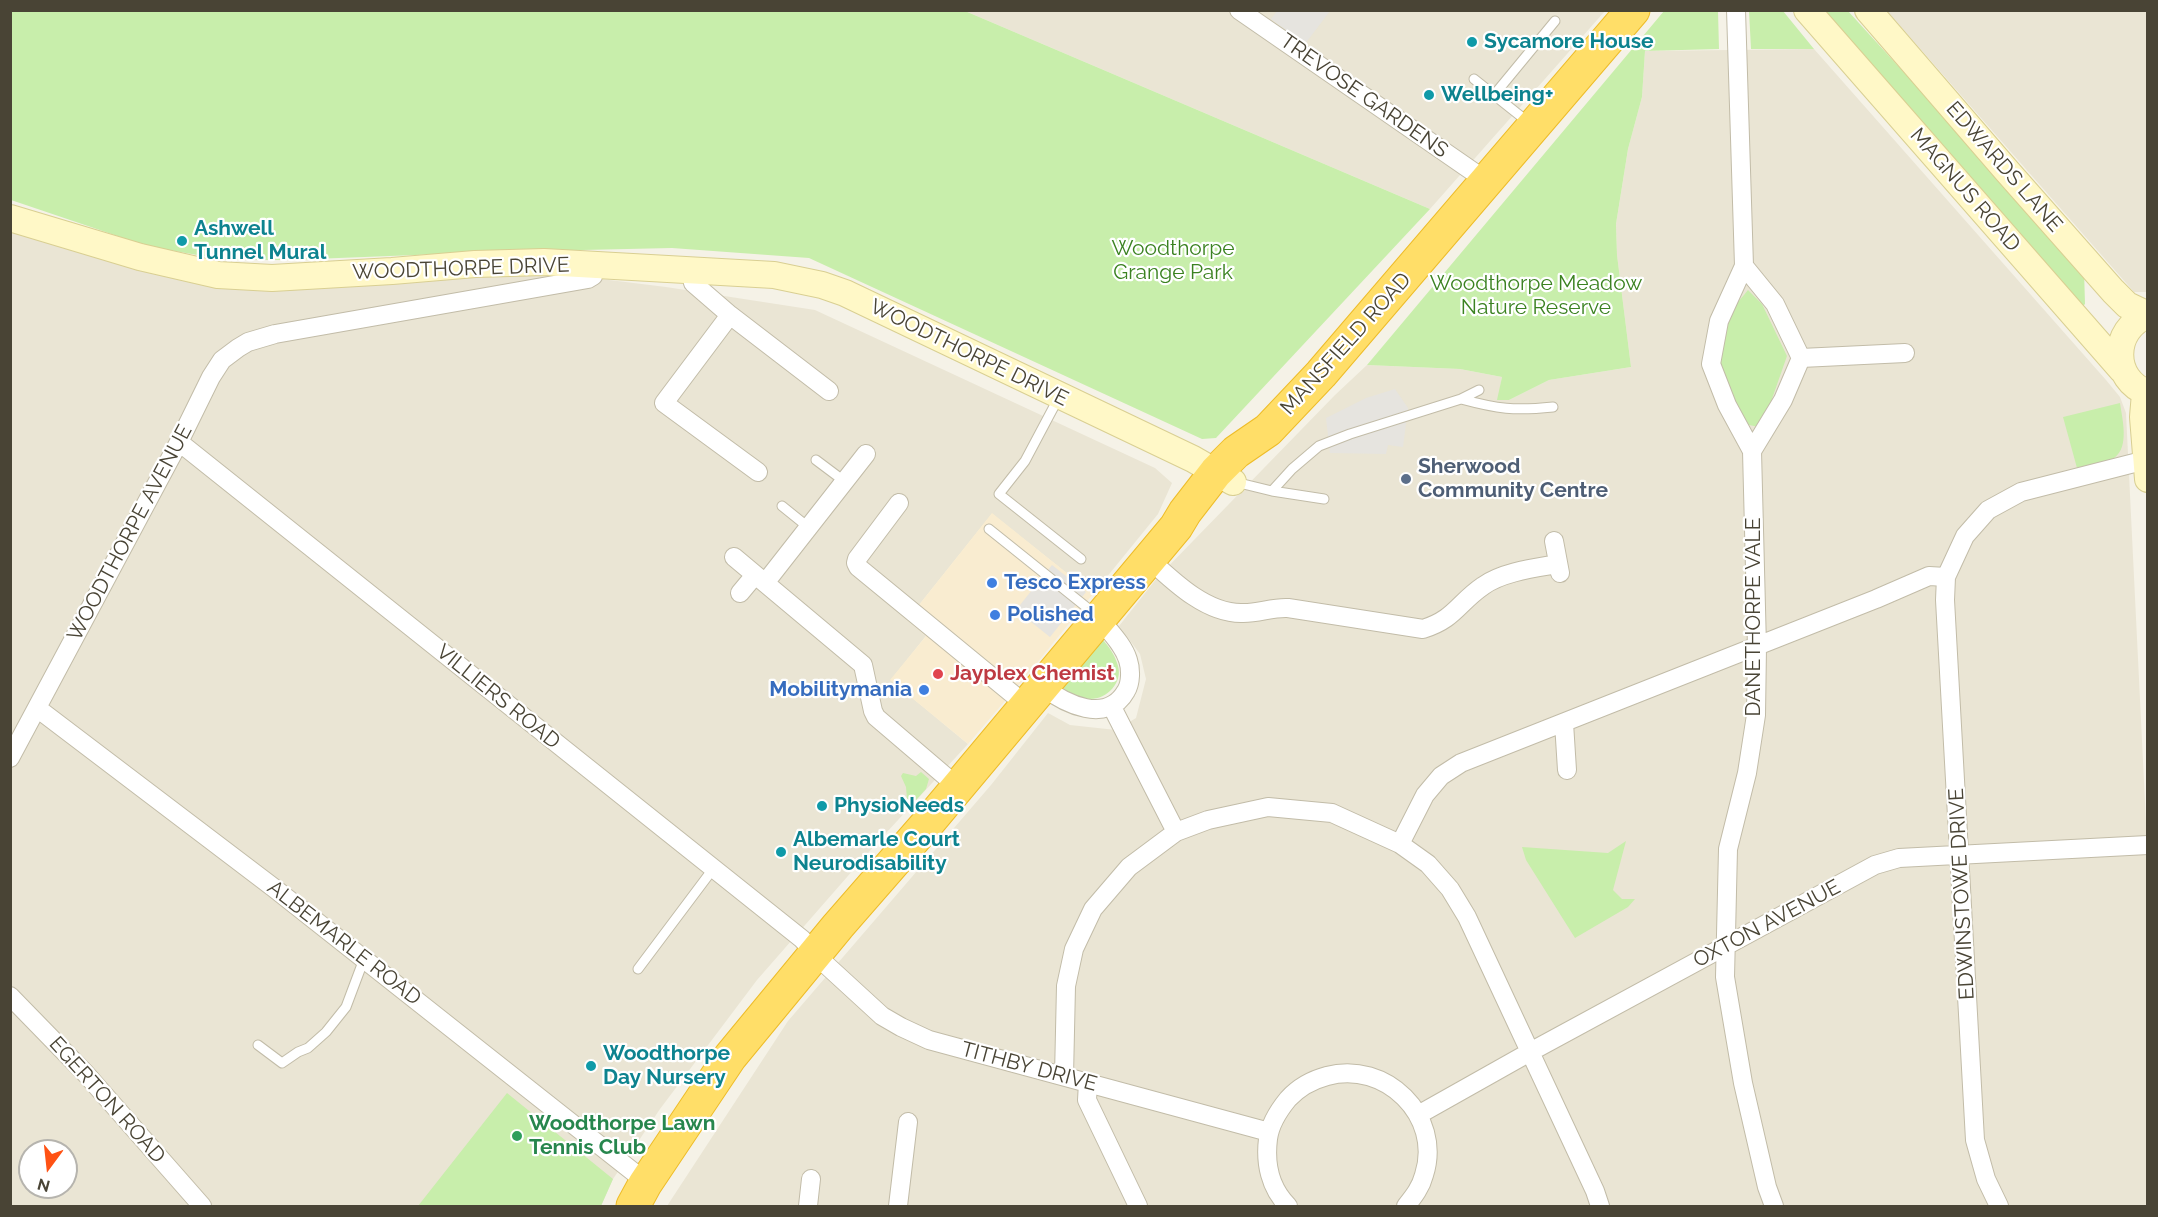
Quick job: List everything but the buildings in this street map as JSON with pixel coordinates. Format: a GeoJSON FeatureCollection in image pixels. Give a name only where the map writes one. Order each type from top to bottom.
{"type":"FeatureCollection","features":[{"type":"Feature","properties":{"kind":"highway","name":"MANSFIELD ROAD"},"geometry":{"type":"LineString","coordinates":[[639,1195],[730,1057],[1176,527],[1185,512],[1225,477],[1236,452],[1268,430],[1342,351],[1633,10]]}},
{"type":"Feature","properties":{"kind":"street","name":"TREVOSE GARDENS"},"geometry":{"type":"LineString","coordinates":[[1239,10],[1488,182]]}},
{"type":"Feature","properties":{"kind":"street","name":"DANETHORPE VALE"},"geometry":{"type":"LineString","coordinates":[[1736,10],[1744,266],[1719,321],[1711,364],[1727,405],[1752,451],[1757,646],[1756,715],[1747,772],[1728,849],[1725,977],[1743,1083],[1767,1187],[1774,1206]]}},
{"type":"Feature","properties":{"kind":"street","name":"MAGNUS ROAD"},"geometry":{"type":"LineString","coordinates":[[1807,10],[2122,370],[2135,388],[2146,393]]}},
{"type":"Feature","properties":{"kind":"street","name":"EDWARDS LANE"},"geometry":{"type":"LineString","coordinates":[[1868,10],[2113,291],[2127,305],[2148,315]]}},
{"type":"Feature","properties":{"kind":"street","name":"WOODTHORPE DRIVE"},"geometry":{"type":"LineString","coordinates":[[10,218],[140,257],[218,275],[272,278],[392,272],[475,264],[544,262],[774,275],[822,285],[844,293],[1193,459],[1225,477]]}},
{"type":"Feature","properties":{"kind":"street","name":"WOODTHORPE DRIVE"},"geometry":{"type":"LineString","coordinates":[[275,334],[588,279],[592,276],[595,264]]}},
{"type":"Feature","properties":{"kind":"street"},"geometry":{"type":"LineString","coordinates":[[1744,266],[1775,304],[1801,357],[1783,400],[1752,451]]}},
{"type":"Feature","properties":{"kind":"street"},"geometry":{"type":"LineString","coordinates":[[691,272],[693,283],[730,315],[829,391]]}},
{"type":"Feature","properties":{"kind":"street"},"geometry":{"type":"LineString","coordinates":[[730,315],[664,403],[758,472]]}},
{"type":"Feature","properties":{"kind":"street"},"geometry":{"type":"LineString","coordinates":[[2122,370],[2119,358],[2120,344],[2124,335],[2133,323],[2148,315]]}},
{"type":"Feature","properties":{"kind":"street","name":"WOODTHORPE AVENUE"},"geometry":{"type":"LineString","coordinates":[[10,758],[179,442],[211,377],[222,360],[248,342],[275,334]]}},
{"type":"Feature","properties":{"kind":"street"},"geometry":{"type":"LineString","coordinates":[[1801,357],[1905,353]]}},
{"type":"Feature","properties":{"kind":"street"},"geometry":{"type":"LineString","coordinates":[[1400,844],[1425,795],[1441,776],[1461,763],[1929,576],[1946,577],[1965,536],[1988,510],[2021,492],[2147,470],[2143,417],[2146,393]]}},
{"type":"Feature","properties":{"kind":"street","name":"VILLIERS ROAD"},"geometry":{"type":"LineString","coordinates":[[179,442],[802,939],[815,954]]}},
{"type":"Feature","properties":{"kind":"street"},"geometry":{"type":"LineString","coordinates":[[740,593],[760,579],[808,527],[866,454]]}},
{"type":"Feature","properties":{"kind":"street"},"geometry":{"type":"LineString","coordinates":[[899,504],[857,559],[858,567],[1034,696],[1054,696],[1089,710],[1112,707],[1122,698],[1129,687],[1128,659],[1120,644],[1100,618]]}},
{"type":"Feature","properties":{"kind":"street"},"geometry":{"type":"LineString","coordinates":[[1149,559],[1204,603],[1229,612],[1244,614],[1272,607],[1288,608],[1423,629],[1445,620],[1483,585],[1517,572],[1559,569],[1554,542]]}},
{"type":"Feature","properties":{"kind":"street"},"geometry":{"type":"LineString","coordinates":[[734,557],[863,665],[876,717],[958,788]]}},
{"type":"Feature","properties":{"kind":"street","name":"EDWINSTOWE DRIVE"},"geometry":{"type":"LineString","coordinates":[[1946,577],[1945,600],[1975,1140],[1986,1179],[1999,1206]]}},
{"type":"Feature","properties":{"kind":"street"},"geometry":{"type":"LineString","coordinates":[[1112,707],[1176,832]]}},
{"type":"Feature","properties":{"kind":"street","name":"ALBEMARLE ROAD"},"geometry":{"type":"LineString","coordinates":[[37,708],[274,888],[636,1174],[639,1195]]}},
{"type":"Feature","properties":{"kind":"street"},"geometry":{"type":"LineString","coordinates":[[1564,723],[1567,770]]}},
{"type":"Feature","properties":{"kind":"street"},"geometry":{"type":"LineString","coordinates":[[1064,1076],[1066,986],[1074,949],[1093,909],[1129,867],[1176,832],[1208,820],[1268,807],[1332,813],[1400,844],[1428,864],[1450,889],[1467,917],[1600,1206]]}},
{"type":"Feature","properties":{"kind":"street","name":"OXTON AVENUE"},"geometry":{"type":"LineString","coordinates":[[1418,1115],[1875,865],[1899,858],[2148,845]]}},
{"type":"Feature","properties":{"kind":"street","name":"TITHBY DRIVE"},"geometry":{"type":"LineString","coordinates":[[815,954],[882,1016],[901,1028],[929,1040],[1269,1132]]}},
{"type":"Feature","properties":{"kind":"street","name":"EGERTON ROAD"},"geometry":{"type":"LineString","coordinates":[[10,996],[93,1082],[202,1206]]}},
{"type":"Feature","properties":{"kind":"street"},"geometry":{"type":"LineString","coordinates":[[1288,1206],[1275,1188],[1268,1171],[1266,1152],[1269,1132],[1279,1110],[1294,1092],[1315,1079],[1338,1073],[1362,1074],[1385,1081],[1404,1096],[1418,1115],[1425,1134],[1428,1153],[1425,1173],[1418,1192],[1406,1206]]}},
{"type":"Feature","properties":{"kind":"street"},"geometry":{"type":"LineString","coordinates":[[1088,1083],[1087,1100],[1138,1206]]}},
{"type":"Feature","properties":{"kind":"street"},"geometry":{"type":"LineString","coordinates":[[898,1206],[908,1122]]}},
{"type":"Feature","properties":{"kind":"street"},"geometry":{"type":"LineString","coordinates":[[808,1206],[811,1179]]}},
{"type":"Feature","properties":{"kind":"lane"},"geometry":{"type":"LineString","coordinates":[[1494,95],[1555,21]]}},
{"type":"Feature","properties":{"kind":"lane"},"geometry":{"type":"LineString","coordinates":[[1474,79],[1534,128]]}},
{"type":"Feature","properties":{"kind":"lane"},"geometry":{"type":"LineString","coordinates":[[1272,491],[1292,469],[1319,446],[1461,399],[1479,390]]}},
{"type":"Feature","properties":{"kind":"lane"},"geometry":{"type":"LineString","coordinates":[[1059,397],[1025,461],[999,494],[1081,559]]}},
{"type":"Feature","properties":{"kind":"lane"},"geometry":{"type":"LineString","coordinates":[[1461,399],[1494,408],[1519,410],[1553,407]]}},
{"type":"Feature","properties":{"kind":"lane"},"geometry":{"type":"LineString","coordinates":[[816,460],[844,481]]}},
{"type":"Feature","properties":{"kind":"lane"},"geometry":{"type":"LineString","coordinates":[[1225,477],[1272,491],[1323,499]]}},
{"type":"Feature","properties":{"kind":"lane"},"geometry":{"type":"LineString","coordinates":[[782,506],[808,527]]}},
{"type":"Feature","properties":{"kind":"lane"},"geometry":{"type":"LineString","coordinates":[[989,529],[1100,618]]}},
{"type":"Feature","properties":{"kind":"lane"},"geometry":{"type":"LineString","coordinates":[[638,969],[713,869]]}},
{"type":"Feature","properties":{"kind":"lane"},"geometry":{"type":"LineString","coordinates":[[258,1046],[282,1064],[298,1052],[308,1048],[326,1032],[346,1007],[364,959]]}},
{"type":"Feature","properties":{"kind":"shaded area"},"geometry":{"type":"Polygon","coordinates":[[[965,11],[1605,11],[1430,209],[965,11]]]}},
{"type":"Feature","properties":{"kind":"shaded area"},"geometry":{"type":"Polygon","coordinates":[[[1277,11],[1330,11],[1305,44],[1271,19],[1277,11]]]}},
{"type":"Feature","properties":{"kind":"shaded area"},"geometry":{"type":"Polygon","coordinates":[[[1887,11],[2147,11],[2147,292],[2134,292],[1887,11]]]}},
{"type":"Feature","properties":{"kind":"shaded area"},"geometry":{"type":"Polygon","coordinates":[[[1814,49],[2106,380],[2120,397],[2126,413],[2147,843],[2147,1206],[667,1206],[788,1021],[991,785],[1048,713],[1070,725],[1116,730],[1136,718],[1146,679],[1140,654],[1119,626],[1157,578],[1367,365],[1460,369],[1502,377],[1498,400],[1509,400],[1549,380],[1631,367],[1617,255],[1616,224],[1628,149],[1642,97],[1645,51],[1814,49]]]}},
{"type":"Feature","properties":{"kind":"shaded area"},"geometry":{"type":"Polygon","coordinates":[[[10,226],[190,276],[528,270],[666,287],[815,310],[1155,468],[1172,483],[1158,514],[1093,594],[992,514],[907,620],[926,636],[891,680],[968,744],[875,845],[757,980],[660,1109],[613,1179],[601,1206],[11,1206],[10,226]]]}},
{"type":"Feature","properties":{"kind":"shaded area"},"geometry":{"type":"Polygon","coordinates":[[[1395,389],[1408,408],[1403,447],[1388,445],[1386,454],[1330,453],[1326,418],[1366,398],[1395,389]]]}},
{"type":"Feature","properties":{"kind":"shaded area"},"geometry":{"type":"Polygon","coordinates":[[[992,513],[1093,594],[968,744],[890,680],[926,636],[907,620],[992,513]]]}},
{"type":"Feature","properties":{"kind":"shaded area"},"geometry":{"type":"Polygon","coordinates":[[[1052,565],[1086,592],[1050,637],[1016,610],[1052,565]]]}},
{"type":"Feature","properties":{"kind":"green space","name":"Woodthorpe Grange Park"},"geometry":{"type":"Polygon","coordinates":[[[10,11],[965,11],[1430,209],[1216,438],[1202,439],[809,258],[672,248],[225,260],[147,246],[11,200],[10,11]]]}},
{"type":"Feature","properties":{"kind":"green space","name":"Woodthorpe Meadow Nature Reserve"},"geometry":{"type":"Polygon","coordinates":[[[1664,11],[1718,11],[1719,49],[1645,51],[1642,97],[1628,149],[1616,224],[1617,255],[1631,367],[1549,380],[1509,400],[1497,400],[1502,377],[1460,369],[1367,365],[1664,11]]]}},
{"type":"Feature","properties":{"kind":"green space"},"geometry":{"type":"Polygon","coordinates":[[[1749,11],[1783,11],[1814,49],[1751,49],[1749,11]]]}},
{"type":"Feature","properties":{"kind":"green space"},"geometry":{"type":"Polygon","coordinates":[[[1818,11],[1848,11],[2084,270],[2085,304],[2081,308],[1818,11]]]}},
{"type":"Feature","properties":{"kind":"green space"},"geometry":{"type":"Polygon","coordinates":[[[1748,290],[1762,304],[1787,356],[1766,416],[1759,427],[1749,425],[1729,390],[1718,351],[1723,325],[1748,290]]]}},
{"type":"Feature","properties":{"kind":"green space"},"geometry":{"type":"Polygon","coordinates":[[[2120,403],[2124,432],[2119,453],[2114,458],[2077,468],[2063,417],[2120,403]]]}},
{"type":"Feature","properties":{"kind":"green space"},"geometry":{"type":"Polygon","coordinates":[[[1101,638],[1117,662],[1119,672],[1116,684],[1107,693],[1095,699],[1073,695],[1060,685],[1101,638]]]}},
{"type":"Feature","properties":{"kind":"green space"},"geometry":{"type":"Polygon","coordinates":[[[921,772],[929,779],[926,789],[916,800],[907,799],[906,787],[901,776],[903,773],[916,776],[921,772]]]}},
{"type":"Feature","properties":{"kind":"green space"},"geometry":{"type":"Polygon","coordinates":[[[1626,841],[1613,890],[1622,899],[1635,899],[1628,907],[1575,938],[1526,860],[1522,847],[1608,853],[1626,841]]]}},
{"type":"Feature","properties":{"kind":"green space","name":"Woodthorpe Lawn Tennis Club"},"geometry":{"type":"Polygon","coordinates":[[[507,1093],[613,1179],[601,1206],[418,1206],[507,1093]]]}},
{"type":"Feature","properties":{"kind":"place","name":"Sycamore House"},"geometry":{"type":"Point","coordinates":[1472,42]}},
{"type":"Feature","properties":{"kind":"place","name":"Wellbeing+"},"geometry":{"type":"Point","coordinates":[1429,95]}},
{"type":"Feature","properties":{"kind":"place","name":"Ashwell Tunnel Mural"},"geometry":{"type":"Point","coordinates":[182,241]}},
{"type":"Feature","properties":{"kind":"place","name":"Sherwood Community Centre"},"geometry":{"type":"Point","coordinates":[1406,479]}},
{"type":"Feature","properties":{"kind":"place","name":"Tesco Express"},"geometry":{"type":"Point","coordinates":[992,583]}},
{"type":"Feature","properties":{"kind":"place","name":"Polished"},"geometry":{"type":"Point","coordinates":[995,615]}},
{"type":"Feature","properties":{"kind":"place","name":"Jayplex Chemist"},"geometry":{"type":"Point","coordinates":[938,674]}},
{"type":"Feature","properties":{"kind":"place","name":"Mobilitymania"},"geometry":{"type":"Point","coordinates":[924,690]}},
{"type":"Feature","properties":{"kind":"place","name":"PhysioNeeds"},"geometry":{"type":"Point","coordinates":[822,806]}},
{"type":"Feature","properties":{"kind":"place","name":"Albemarle Court Neurodisability"},"geometry":{"type":"Point","coordinates":[781,852]}},
{"type":"Feature","properties":{"kind":"place","name":"Woodthorpe Day Nursery"},"geometry":{"type":"Point","coordinates":[591,1066]}},
{"type":"Feature","properties":{"kind":"place","name":"Woodthorpe Lawn Tennis Club"},"geometry":{"type":"Point","coordinates":[517,1136]}}]}
